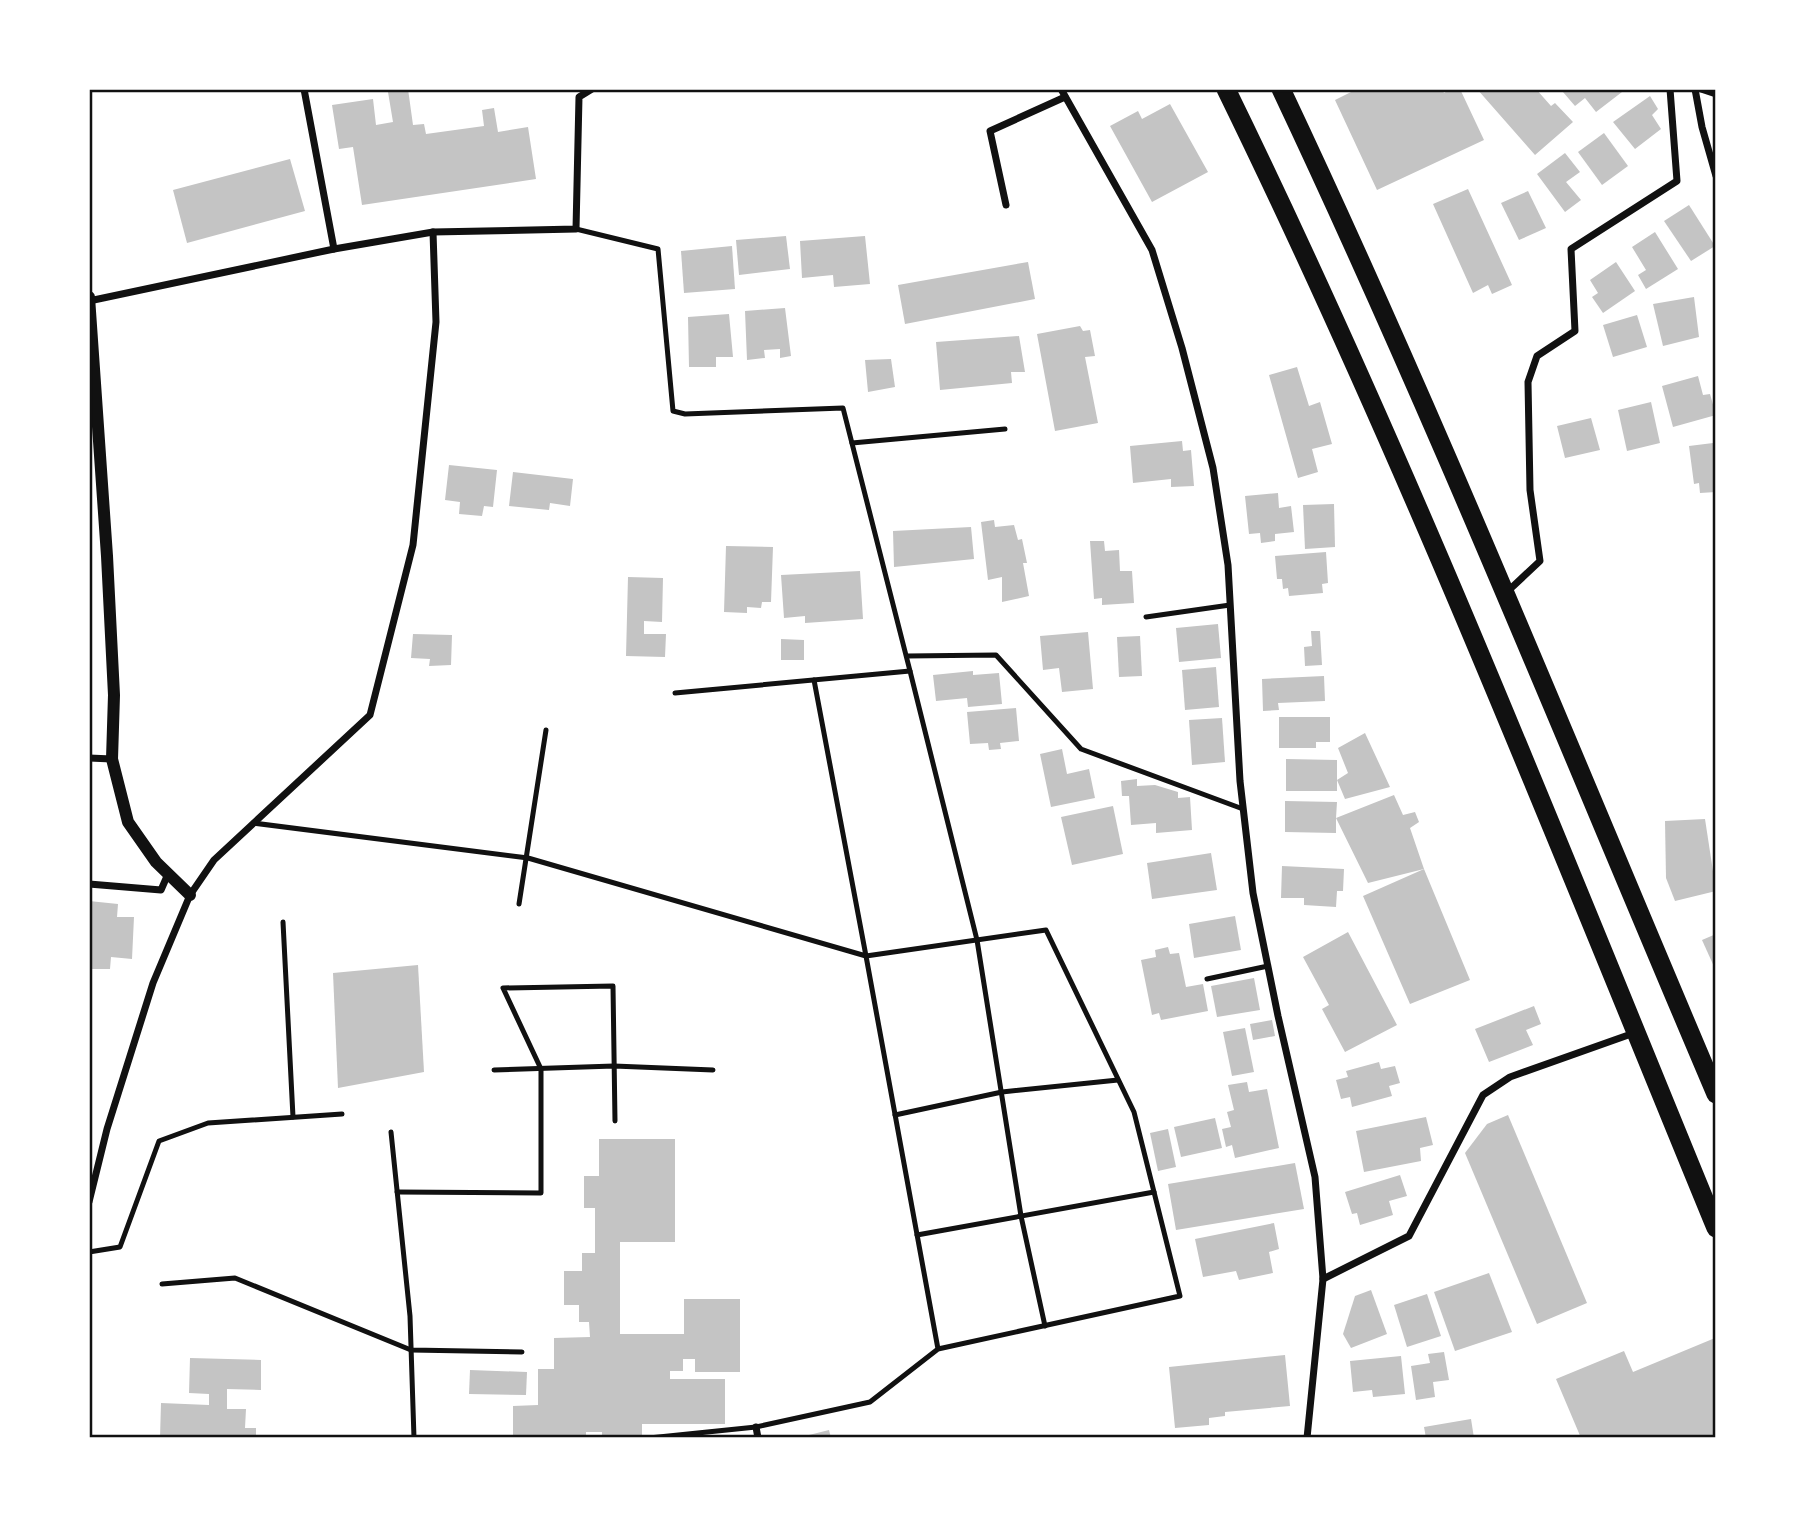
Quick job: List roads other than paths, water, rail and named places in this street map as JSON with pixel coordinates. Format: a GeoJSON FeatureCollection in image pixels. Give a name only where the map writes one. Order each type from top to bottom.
{"type":"FeatureCollection","features":[{"type":"Feature","properties":{"kind":"highway"},"geometry":{"type":"LineString","coordinates":[[1226,89],[1277,193],[1378,416],[1459,605],[1716,1228]]}},
{"type":"Feature","properties":{"kind":"highway"},"geometry":{"type":"LineString","coordinates":[[1281,89],[1380,302],[1506,593],[1704,1058],[1716,1094]]}},
{"type":"Feature","properties":{"kind":"street"},"geometry":{"type":"LineString","coordinates":[[304,89],[334,249]]}},
{"type":"Feature","properties":{"kind":"street"},"geometry":{"type":"LineString","coordinates":[[190,895],[156,862],[128,822],[112,758],[114,695],[109,584],[89,300],[334,249],[433,232],[576,229],[579,97],[592,89]]}},
{"type":"Feature","properties":{"kind":"street"},"geometry":{"type":"LineString","coordinates":[[1506,593],[1540,561],[1530,490],[1528,382],[1537,356],[1576,331],[1571,249],[1677,181],[1670,89]]}},
{"type":"Feature","properties":{"kind":"street"},"geometry":{"type":"LineString","coordinates":[[1695,89],[1702,127],[1716,176]]}},
{"type":"Feature","properties":{"kind":"street"},"geometry":{"type":"LineString","coordinates":[[1701,89],[1716,94]]}},
{"type":"Feature","properties":{"kind":"street"},"geometry":{"type":"LineString","coordinates":[[1006,205],[990,131],[1063,93],[1152,250],[1182,348],[1213,468],[1228,565],[1243,809],[1253,893],[1315,1177],[1322,1279],[1307,1438]]}},
{"type":"Feature","properties":{"kind":"street"},"geometry":{"type":"LineString","coordinates":[[89,1202],[107,1129],[153,983],[190,895],[214,860],[370,715],[413,545],[436,321],[433,232]]}},
{"type":"Feature","properties":{"kind":"street"},"geometry":{"type":"LineString","coordinates":[[89,758],[112,758]]}},
{"type":"Feature","properties":{"kind":"street"},"geometry":{"type":"LineString","coordinates":[[89,884],[162,890],[169,874]]}},
{"type":"Feature","properties":{"kind":"street"},"geometry":{"type":"LineString","coordinates":[[1322,1279],[1409,1236],[1483,1096],[1510,1077],[1635,1032]]}},
{"type":"Feature","properties":{"kind":"street"},"geometry":{"type":"LineString","coordinates":[[756,1427],[758,1438]]}},
{"type":"Feature","properties":{"kind":"lane"},"geometry":{"type":"LineString","coordinates":[[576,229],[658,249],[673,411],[685,414],[843,408],[977,940],[1021,1216],[1045,1326]]}},
{"type":"Feature","properties":{"kind":"lane"},"geometry":{"type":"LineString","coordinates":[[852,443],[1005,429]]}},
{"type":"Feature","properties":{"kind":"lane"},"geometry":{"type":"LineString","coordinates":[[1146,617],[1230,605]]}},
{"type":"Feature","properties":{"kind":"lane"},"geometry":{"type":"LineString","coordinates":[[907,656],[996,655],[1081,749],[1243,809]]}},
{"type":"Feature","properties":{"kind":"lane"},"geometry":{"type":"LineString","coordinates":[[676,693],[910,671]]}},
{"type":"Feature","properties":{"kind":"lane"},"geometry":{"type":"LineString","coordinates":[[814,680],[937,1349]]}},
{"type":"Feature","properties":{"kind":"lane"},"geometry":{"type":"LineString","coordinates":[[519,904],[546,730]]}},
{"type":"Feature","properties":{"kind":"lane"},"geometry":{"type":"LineString","coordinates":[[253,823],[528,858],[866,956],[1046,930],[1134,1112],[1180,1296],[937,1349],[870,1402],[756,1427],[649,1438]]}},
{"type":"Feature","properties":{"kind":"lane"},"geometry":{"type":"LineString","coordinates":[[284,922],[293,1117]]}},
{"type":"Feature","properties":{"kind":"lane"},"geometry":{"type":"LineString","coordinates":[[1208,979],[1268,967]]}},
{"type":"Feature","properties":{"kind":"lane"},"geometry":{"type":"LineString","coordinates":[[397,1192],[541,1193],[541,1069],[503,988],[613,986],[615,1121]]}},
{"type":"Feature","properties":{"kind":"lane"},"geometry":{"type":"LineString","coordinates":[[494,1070],[614,1066],[713,1070]]}},
{"type":"Feature","properties":{"kind":"lane"},"geometry":{"type":"LineString","coordinates":[[895,1115],[1002,1092],[1118,1080]]}},
{"type":"Feature","properties":{"kind":"lane"},"geometry":{"type":"LineString","coordinates":[[89,1252],[120,1247],[159,1141],[208,1123],[342,1114]]}},
{"type":"Feature","properties":{"kind":"lane"},"geometry":{"type":"LineString","coordinates":[[391,1132],[410,1316],[414,1438]]}},
{"type":"Feature","properties":{"kind":"lane"},"geometry":{"type":"LineString","coordinates":[[917,1235],[1154,1192]]}},
{"type":"Feature","properties":{"kind":"lane"},"geometry":{"type":"LineString","coordinates":[[162,1284],[235,1278],[411,1350],[522,1352]]}}]}
